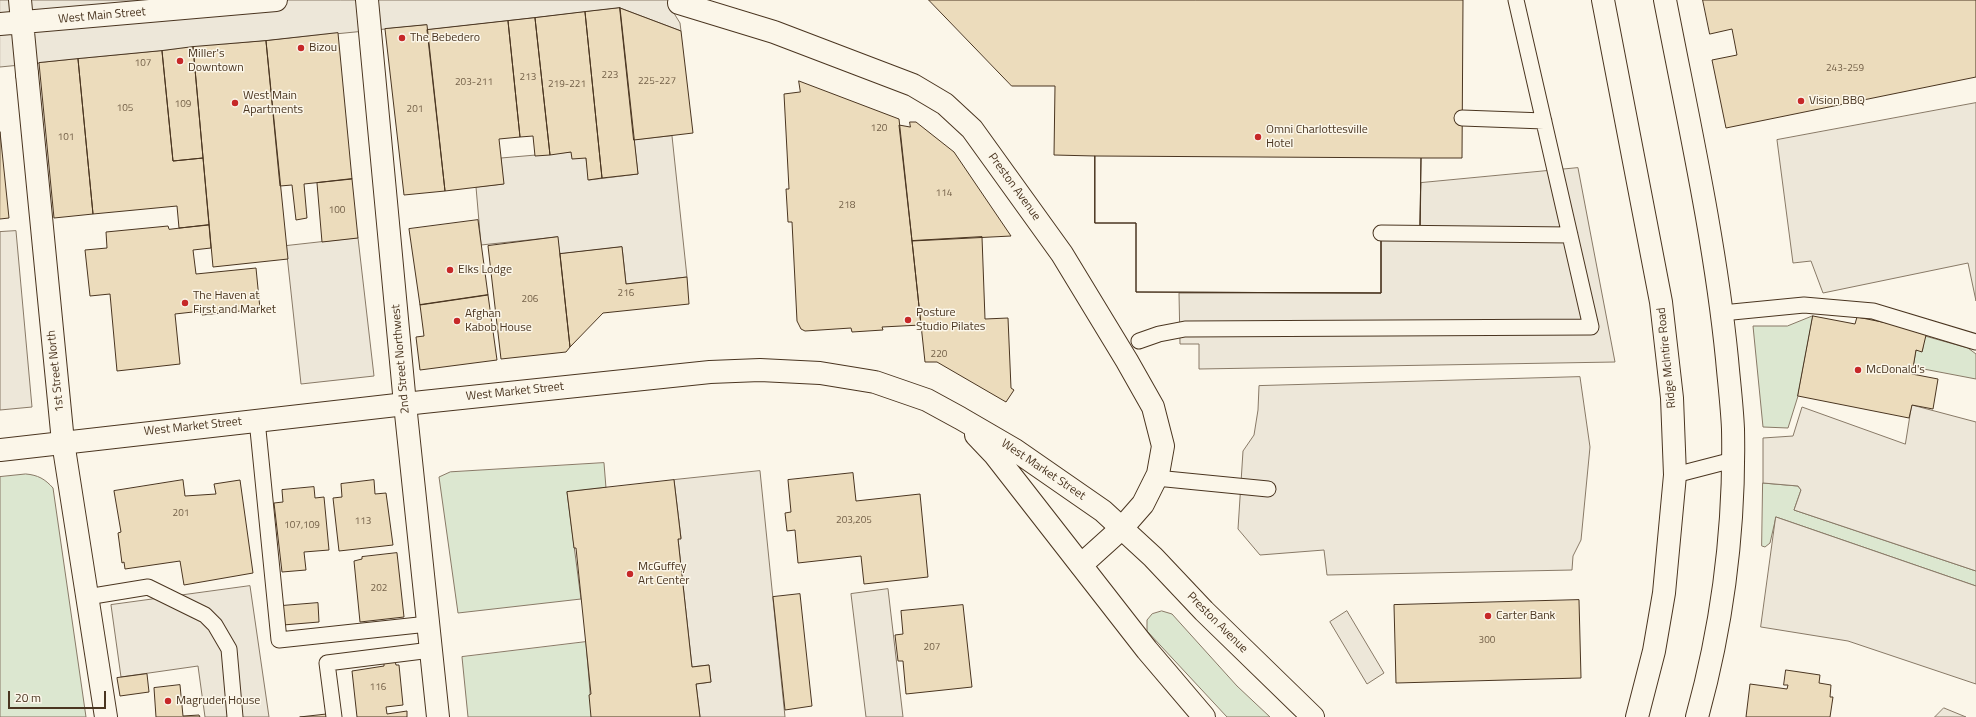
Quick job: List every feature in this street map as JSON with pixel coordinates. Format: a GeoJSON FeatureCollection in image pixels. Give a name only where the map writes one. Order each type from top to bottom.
{"type":"FeatureCollection","features":[{"type":"Feature","properties":{"kind":"main road","name":"1st Street North"},"geometry":{"type":"LineString","coordinates":[[20,0],[63,442],[106,717]]}},
{"type":"Feature","properties":{"kind":"main road","name":"West Main Street"},"geometry":{"type":"LineString","coordinates":[[0,24],[276,0]]}},
{"type":"Feature","properties":{"kind":"main road","name":"2nd Street Northwest"},"geometry":{"type":"LineString","coordinates":[[368,0],[405,404],[438,717]]}},
{"type":"Feature","properties":{"kind":"main road","name":"Ridge McIntire Road"},"geometry":{"type":"LineString","coordinates":[[1603,0],[1661,302],[1672,398],[1675,475],[1664,593],[1654,651],[1637,717]]}},
{"type":"Feature","properties":{"kind":"main road"},"geometry":{"type":"LineString","coordinates":[[1665,0],[1704,200],[1722,313],[1733,427],[1732,498],[1725,586],[1710,669],[1697,717]]}},
{"type":"Feature","properties":{"kind":"main road","name":"Preston Avenue"},"geometry":{"type":"LineString","coordinates":[[672,2],[774,32],[913,85],[945,104],[972,129],[1062,254],[1127,361],[1152,406],[1163,446],[1156,478],[1143,504],[1122,528],[1081,565]]}},
{"type":"Feature","properties":{"kind":"main road","name":"West Market Street"},"geometry":{"type":"LineString","coordinates":[[0,450],[257,420],[710,372],[760,370],[820,373],[875,382],[927,400],[1015,450],[1103,511],[1122,528]]}},
{"type":"Feature","properties":{"kind":"main road","name":"West Market Street"},"geometry":{"type":"LineString","coordinates":[[960,418],[995,455],[1081,565]]}},
{"type":"Feature","properties":{"kind":"main road","name":"Preston Avenue"},"geometry":{"type":"LineString","coordinates":[[1122,528],[1153,557],[1204,611],[1313,717]]}},
{"type":"Feature","properties":{"kind":"main road"},"geometry":{"type":"LineString","coordinates":[[1081,565],[1147,650],[1204,717]]}},
{"type":"Feature","properties":{"kind":"lane"},"geometry":{"type":"LineString","coordinates":[[1139,341],[1159,334],[1185,329],[1591,326],[1516,0]]}},
{"type":"Feature","properties":{"kind":"lane"},"geometry":{"type":"LineString","coordinates":[[1462,118],[1544,121]]}},
{"type":"Feature","properties":{"kind":"lane"},"geometry":{"type":"LineString","coordinates":[[1381,233],[1570,235]]}},
{"type":"Feature","properties":{"kind":"lane"},"geometry":{"type":"LineString","coordinates":[[1722,313],[1804,305],[1873,311],[1976,342]]}},
{"type":"Feature","properties":{"kind":"lane"},"geometry":{"type":"LineString","coordinates":[[257,420],[279,640],[428,624]]}},
{"type":"Feature","properties":{"kind":"lane"},"geometry":{"type":"LineString","coordinates":[[1675,475],[1733,460]]}},
{"type":"Feature","properties":{"kind":"lane"},"geometry":{"type":"LineString","coordinates":[[1156,478],[1268,489]]}},
{"type":"Feature","properties":{"kind":"lane"},"geometry":{"type":"LineString","coordinates":[[87,596],[148,587],[205,615],[215,625],[229,649],[235,717]]}},
{"type":"Feature","properties":{"kind":"lane"},"geometry":{"type":"LineString","coordinates":[[334,717],[327,663],[431,650]]}},
{"type":"Feature","properties":{"kind":"green space"},"geometry":{"type":"Polygon","coordinates":[[[1813,316],[1798,396],[1788,428],[1763,427],[1753,326],[1787,326],[1813,316]]]}},
{"type":"Feature","properties":{"kind":"green space"},"geometry":{"type":"Polygon","coordinates":[[[1925,336],[1968,348],[1976,354],[1976,379],[1913,367],[1916,350],[1922,351],[1925,336]]]}},
{"type":"Feature","properties":{"kind":"green space"},"geometry":{"type":"Polygon","coordinates":[[[604,463],[606,488],[567,492],[581,599],[458,613],[439,477],[450,472],[604,463]]]}},
{"type":"Feature","properties":{"kind":"green space"},"geometry":{"type":"Polygon","coordinates":[[[26,474],[41,478],[53,488],[86,717],[0,717],[0,477],[26,474]]]}},
{"type":"Feature","properties":{"kind":"green space"},"geometry":{"type":"Polygon","coordinates":[[[1763,483],[1798,486],[1801,490],[1794,510],[1976,571],[1976,586],[1776,517],[1770,543],[1765,547],[1762,546],[1763,483]]]}},
{"type":"Feature","properties":{"kind":"green space"},"geometry":{"type":"Polygon","coordinates":[[[1162,611],[1172,614],[1237,686],[1270,717],[1227,717],[1147,631],[1147,620],[1152,614],[1162,611]]]}},
{"type":"Feature","properties":{"kind":"green space"},"geometry":{"type":"Polygon","coordinates":[[[586,642],[592,717],[468,717],[462,657],[586,642]]]}},
{"type":"Feature","properties":{"kind":"shaded area"},"geometry":{"type":"Polygon","coordinates":[[[0,0],[681,0],[672,10],[680,23],[681,31],[620,8],[427,30],[426,25],[0,67],[0,0]]]}},
{"type":"Feature","properties":{"kind":"shaded area"},"geometry":{"type":"Polygon","coordinates":[[[1976,103],[1976,301],[1968,263],[1823,293],[1811,261],[1793,263],[1777,140],[1976,103]]]}},
{"type":"Feature","properties":{"kind":"shaded area"},"geometry":{"type":"Polygon","coordinates":[[[672,136],[687,277],[626,284],[622,247],[560,254],[557,237],[481,245],[476,187],[503,184],[501,158],[571,152],[586,158],[589,180],[638,174],[634,140],[672,136]]]}},
{"type":"Feature","properties":{"kind":"shaded area"},"geometry":{"type":"Polygon","coordinates":[[[1578,168],[1615,362],[1199,369],[1199,344],[1180,344],[1179,293],[1381,293],[1381,226],[1420,226],[1421,183],[1578,168]]]}},
{"type":"Feature","properties":{"kind":"shaded area"},"geometry":{"type":"Polygon","coordinates":[[[16,231],[32,407],[0,410],[0,232],[16,231]]]}},
{"type":"Feature","properties":{"kind":"shaded area"},"geometry":{"type":"Polygon","coordinates":[[[358,238],[374,376],[301,384],[286,246],[358,238]]]}},
{"type":"Feature","properties":{"kind":"shaded area"},"geometry":{"type":"Polygon","coordinates":[[[1580,377],[1590,447],[1581,540],[1573,556],[1572,570],[1327,575],[1324,550],[1260,555],[1238,529],[1243,451],[1254,435],[1258,410],[1259,386],[1580,377]]]}},
{"type":"Feature","properties":{"kind":"shaded area"},"geometry":{"type":"Polygon","coordinates":[[[1912,405],[1976,422],[1976,571],[1794,510],[1801,490],[1798,486],[1763,483],[1763,438],[1793,436],[1802,407],[1905,444],[1912,405]]]}},
{"type":"Feature","properties":{"kind":"shaded area"},"geometry":{"type":"Polygon","coordinates":[[[760,471],[785,717],[700,717],[696,684],[711,682],[709,665],[692,667],[678,539],[681,538],[674,480],[760,471]]]}},
{"type":"Feature","properties":{"kind":"shaded area"},"geometry":{"type":"Polygon","coordinates":[[[1776,517],[1976,586],[1976,684],[1848,641],[1761,627],[1776,517]]]}},
{"type":"Feature","properties":{"kind":"shaded area"},"geometry":{"type":"Polygon","coordinates":[[[250,586],[269,717],[205,717],[198,666],[121,677],[111,605],[250,586]]]}},
{"type":"Feature","properties":{"kind":"shaded area"},"geometry":{"type":"Polygon","coordinates":[[[888,589],[903,717],[866,717],[851,594],[888,589]]]}},
{"type":"Feature","properties":{"kind":"shaded area"},"geometry":{"type":"Polygon","coordinates":[[[1347,611],[1384,673],[1367,684],[1330,622],[1347,611]]]}},
{"type":"Feature","properties":{"kind":"shaded area"},"geometry":{"type":"Polygon","coordinates":[[[1944,708],[1966,717],[1935,717],[1944,708]]]}},
{"type":"Feature","properties":{"kind":"building","name":"Omni Charlottesville Hotel"},"geometry":{"type":"Polygon","coordinates":[[[929,0],[1463,0],[1462,158],[1421,158],[1420,226],[1381,226],[1381,293],[1136,292],[1136,223],[1095,223],[1095,156],[1054,155],[1055,86],[1012,86],[929,0]]]}},
{"type":"Feature","properties":{"kind":"building"},"geometry":{"type":"Polygon","coordinates":[[[1703,0],[1976,0],[1976,77],[1726,128],[1712,60],[1737,55],[1732,29],[1710,34],[1703,0]]]}},
{"type":"Feature","properties":{"kind":"building"},"geometry":{"type":"Polygon","coordinates":[[[620,8],[681,31],[693,133],[634,140],[620,8]]]}},
{"type":"Feature","properties":{"kind":"building"},"geometry":{"type":"Polygon","coordinates":[[[620,8],[638,174],[602,178],[585,12],[620,8]]]}},
{"type":"Feature","properties":{"kind":"building"},"geometry":{"type":"Polygon","coordinates":[[[585,12],[602,178],[588,180],[586,158],[572,159],[571,152],[550,155],[535,18],[585,12]]]}},
{"type":"Feature","properties":{"kind":"building"},"geometry":{"type":"Polygon","coordinates":[[[535,18],[550,155],[535,156],[533,136],[520,137],[508,21],[535,18]]]}},
{"type":"Feature","properties":{"kind":"building"},"geometry":{"type":"Polygon","coordinates":[[[508,21],[520,137],[499,139],[504,184],[445,191],[427,30],[508,21]]]}},
{"type":"Feature","properties":{"kind":"building"},"geometry":{"type":"Polygon","coordinates":[[[427,25],[445,191],[404,195],[385,29],[427,25]]]}},
{"type":"Feature","properties":{"kind":"building"},"geometry":{"type":"Polygon","coordinates":[[[338,33],[352,179],[304,184],[307,218],[296,220],[292,185],[280,186],[266,41],[338,33]]]}},
{"type":"Feature","properties":{"kind":"building","name":"West Main Apartments"},"geometry":{"type":"Polygon","coordinates":[[[266,41],[288,259],[213,267],[193,47],[266,41]]]}},
{"type":"Feature","properties":{"kind":"building"},"geometry":{"type":"Polygon","coordinates":[[[193,47],[203,158],[173,161],[162,51],[193,47]]]}},
{"type":"Feature","properties":{"kind":"building"},"geometry":{"type":"Polygon","coordinates":[[[162,51],[173,161],[203,158],[209,225],[179,228],[177,206],[93,214],[78,59],[162,51]]]}},
{"type":"Feature","properties":{"kind":"building"},"geometry":{"type":"Polygon","coordinates":[[[78,59],[93,214],[54,218],[39,63],[78,59]]]}},
{"type":"Feature","properties":{"kind":"building"},"geometry":{"type":"Polygon","coordinates":[[[799,81],[899,119],[921,325],[882,327],[883,330],[852,332],[851,328],[805,331],[801,329],[797,321],[792,222],[788,222],[786,189],[789,189],[784,94],[800,92],[799,81]]]}},
{"type":"Feature","properties":{"kind":"building"},"geometry":{"type":"Polygon","coordinates":[[[910,122],[916,122],[954,152],[1011,236],[912,241],[899,125],[910,127],[910,122]]]}},
{"type":"Feature","properties":{"kind":"building"},"geometry":{"type":"Polygon","coordinates":[[[0,132],[9,218],[0,219],[0,132]]]}},
{"type":"Feature","properties":{"kind":"building"},"geometry":{"type":"Polygon","coordinates":[[[1095,156],[1421,158],[1420,226],[1381,226],[1381,293],[1136,292],[1136,223],[1095,223],[1095,156]]]}},
{"type":"Feature","properties":{"kind":"building"},"geometry":{"type":"Polygon","coordinates":[[[352,179],[358,238],[322,242],[317,183],[352,179]]]}},
{"type":"Feature","properties":{"kind":"building","name":"Elks Lodge"},"geometry":{"type":"Polygon","coordinates":[[[478,220],[488,295],[420,305],[409,229],[478,220]]]}},
{"type":"Feature","properties":{"kind":"building","name":"The Haven at First and Market"},"geometry":{"type":"Polygon","coordinates":[[[209,225],[211,248],[193,250],[196,274],[256,268],[260,309],[202,315],[202,311],[175,314],[180,364],[117,371],[110,294],[90,296],[85,250],[107,248],[106,232],[168,226],[169,229],[209,225]]]}},
{"type":"Feature","properties":{"kind":"building"},"geometry":{"type":"Polygon","coordinates":[[[558,237],[570,347],[566,352],[501,359],[488,246],[558,237]]]}},
{"type":"Feature","properties":{"kind":"building"},"geometry":{"type":"Polygon","coordinates":[[[982,237],[985,319],[1008,318],[1011,388],[1014,390],[1006,402],[937,362],[925,362],[912,241],[982,237]]]}},
{"type":"Feature","properties":{"kind":"building"},"geometry":{"type":"Polygon","coordinates":[[[622,247],[626,284],[687,277],[689,304],[603,313],[570,347],[560,254],[622,247]]]}},
{"type":"Feature","properties":{"kind":"building","name":"Afghan Kabob House"},"geometry":{"type":"Polygon","coordinates":[[[488,295],[497,360],[420,370],[416,337],[424,336],[420,305],[488,295]]]}},
{"type":"Feature","properties":{"kind":"building","name":"McDonald's"},"geometry":{"type":"Polygon","coordinates":[[[1813,316],[1855,324],[1857,317],[1927,331],[1922,352],[1916,350],[1912,374],[1938,379],[1933,409],[1912,405],[1909,418],[1798,396],[1813,316]]]}},
{"type":"Feature","properties":{"kind":"building"},"geometry":{"type":"Polygon","coordinates":[[[853,473],[856,501],[920,494],[928,577],[864,584],[861,556],[798,563],[795,530],[787,531],[785,513],[791,512],[788,480],[853,473]]]}},
{"type":"Feature","properties":{"kind":"building"},"geometry":{"type":"Polygon","coordinates":[[[183,480],[185,496],[216,494],[214,484],[240,480],[253,573],[184,585],[180,561],[125,569],[124,562],[122,563],[118,533],[121,532],[114,491],[183,480]]]}},
{"type":"Feature","properties":{"kind":"building"},"geometry":{"type":"Polygon","coordinates":[[[374,480],[375,494],[386,493],[393,545],[339,551],[333,498],[342,497],[341,484],[374,480]]]}},
{"type":"Feature","properties":{"kind":"building","name":"McGuffey Art Center"},"geometry":{"type":"Polygon","coordinates":[[[674,480],[681,539],[678,539],[692,667],[709,665],[711,682],[696,684],[700,717],[591,717],[589,695],[591,694],[576,548],[574,548],[567,492],[674,480]]]}},
{"type":"Feature","properties":{"kind":"building"},"geometry":{"type":"Polygon","coordinates":[[[314,487],[315,498],[324,497],[329,550],[304,552],[306,570],[282,572],[274,503],[283,502],[282,490],[314,487]]]}},
{"type":"Feature","properties":{"kind":"building"},"geometry":{"type":"Polygon","coordinates":[[[397,553],[404,617],[360,622],[354,561],[362,559],[362,557],[397,553]]]}},
{"type":"Feature","properties":{"kind":"building"},"geometry":{"type":"Polygon","coordinates":[[[800,594],[812,706],[785,710],[773,597],[800,594]]]}},
{"type":"Feature","properties":{"kind":"building"},"geometry":{"type":"Polygon","coordinates":[[[1579,600],[1581,678],[1396,683],[1394,605],[1579,600]]]}},
{"type":"Feature","properties":{"kind":"building"},"geometry":{"type":"Polygon","coordinates":[[[318,603],[319,622],[283,625],[281,606],[318,603]]]}},
{"type":"Feature","properties":{"kind":"building"},"geometry":{"type":"Polygon","coordinates":[[[963,605],[972,687],[906,694],[903,661],[898,661],[895,635],[903,634],[901,611],[963,605]]]}},
{"type":"Feature","properties":{"kind":"building"},"geometry":{"type":"Polygon","coordinates":[[[395,661],[396,665],[399,665],[403,705],[386,707],[387,714],[407,711],[407,717],[357,717],[352,671],[384,666],[384,663],[395,661]]]}},
{"type":"Feature","properties":{"kind":"building"},"geometry":{"type":"Polygon","coordinates":[[[1786,670],[1820,675],[1819,683],[1831,685],[1830,697],[1833,697],[1830,717],[1746,717],[1750,684],[1787,689],[1788,685],[1784,685],[1786,670]]]}},
{"type":"Feature","properties":{"kind":"building"},"geometry":{"type":"Polygon","coordinates":[[[147,674],[149,692],[120,696],[117,678],[147,674]]]}},
{"type":"Feature","properties":{"kind":"building","name":"Magruder House"},"geometry":{"type":"Polygon","coordinates":[[[180,685],[183,716],[199,715],[200,717],[156,717],[154,688],[180,685]]]}},
{"type":"Feature","properties":{"kind":"building"},"geometry":{"type":"Polygon","coordinates":[[[330,714],[330,717],[300,717],[330,714]]]}},
{"type":"Feature","properties":{"kind":"place","name":"The Bebedero"},"geometry":{"type":"Point","coordinates":[402,38]}},
{"type":"Feature","properties":{"kind":"place","name":"Bizou"},"geometry":{"type":"Point","coordinates":[301,48]}},
{"type":"Feature","properties":{"kind":"place","name":"Miller's Downtown"},"geometry":{"type":"Point","coordinates":[180,61]}},
{"type":"Feature","properties":{"kind":"place","name":"Vision BBQ"},"geometry":{"type":"Point","coordinates":[1801,101]}},
{"type":"Feature","properties":{"kind":"place","name":"West Main Apartments"},"geometry":{"type":"Point","coordinates":[235,103]}},
{"type":"Feature","properties":{"kind":"place","name":"Omni Charlottesville Hotel"},"geometry":{"type":"Point","coordinates":[1258,137]}},
{"type":"Feature","properties":{"kind":"place","name":"Elks Lodge"},"geometry":{"type":"Point","coordinates":[450,270]}},
{"type":"Feature","properties":{"kind":"place","name":"The Haven at First and Market"},"geometry":{"type":"Point","coordinates":[185,303]}},
{"type":"Feature","properties":{"kind":"place","name":"Posture Studio Pilates"},"geometry":{"type":"Point","coordinates":[908,320]}},
{"type":"Feature","properties":{"kind":"place","name":"Afghan Kabob House"},"geometry":{"type":"Point","coordinates":[457,321]}},
{"type":"Feature","properties":{"kind":"place","name":"McDonald's"},"geometry":{"type":"Point","coordinates":[1858,370]}},
{"type":"Feature","properties":{"kind":"place","name":"McGuffey Art Center"},"geometry":{"type":"Point","coordinates":[630,574]}},
{"type":"Feature","properties":{"kind":"place","name":"Carter Bank"},"geometry":{"type":"Point","coordinates":[1488,616]}},
{"type":"Feature","properties":{"kind":"place","name":"Magruder House"},"geometry":{"type":"Point","coordinates":[168,701]}}]}
